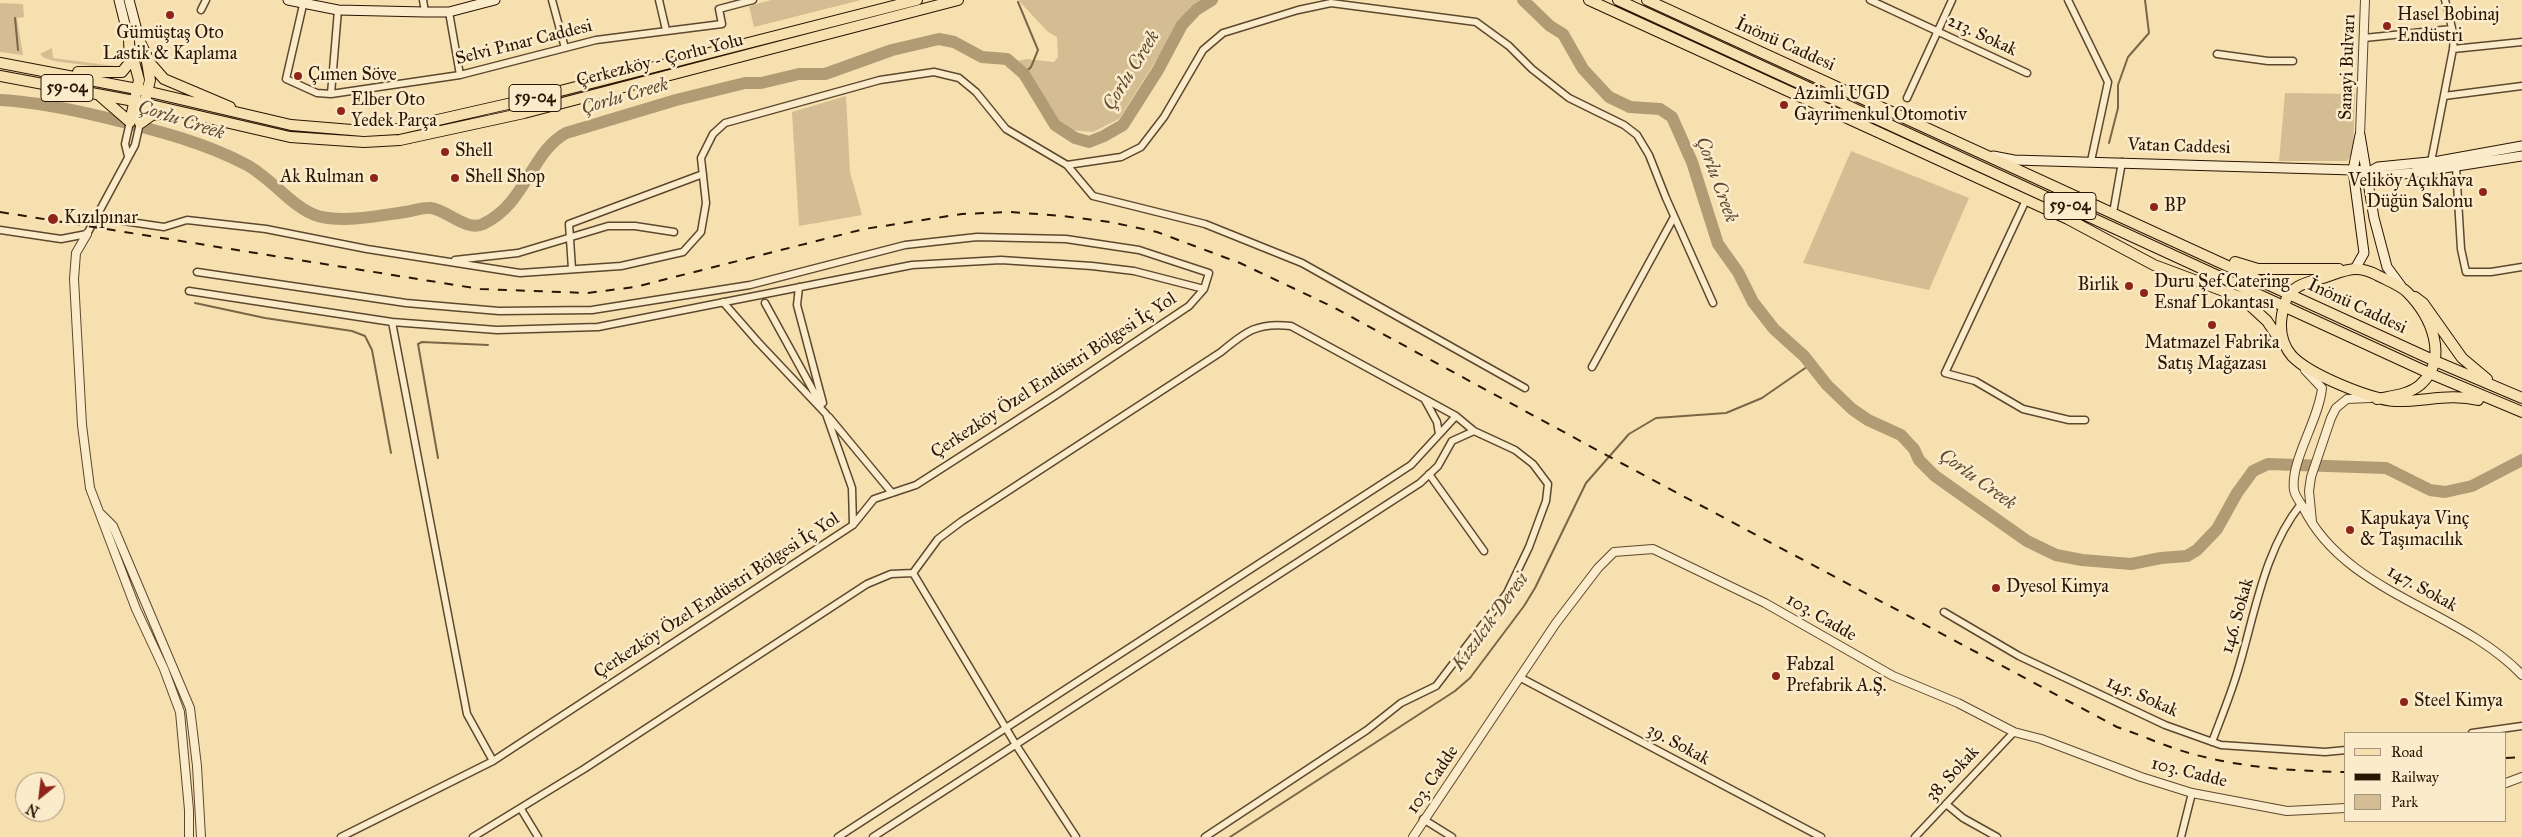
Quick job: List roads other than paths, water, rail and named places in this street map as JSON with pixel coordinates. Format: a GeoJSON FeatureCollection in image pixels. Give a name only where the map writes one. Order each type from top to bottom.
{"type":"FeatureCollection","features":[{"type":"Feature","properties":{"kind":"main road"},"geometry":{"type":"LineString","coordinates":[[119,0],[139,80],[134,101],[135,122]]}},
{"type":"Feature","properties":{"kind":"main road"},"geometry":{"type":"LineString","coordinates":[[129,0],[150,80],[146,104],[135,122]]}},
{"type":"Feature","properties":{"kind":"main road"},"geometry":{"type":"LineString","coordinates":[[288,0],[304,5],[316,3],[338,10],[425,12],[449,12],[495,0]]}},
{"type":"Feature","properties":{"kind":"main road","name":"59-04"},"geometry":{"type":"LineString","coordinates":[[0,64],[55,72],[136,88],[292,125],[348,130],[398,129],[432,123],[917,0]]}},
{"type":"Feature","properties":{"kind":"main road","name":"Çerkezköy - Çorlu Yolu"},"geometry":{"type":"LineString","coordinates":[[249,128],[290,137],[339,142],[400,140],[435,134],[958,0]]}},
{"type":"Feature","properties":{"kind":"main road"},"geometry":{"type":"LineString","coordinates":[[1589,0],[2068,219],[2154,265],[2245,299]]}},
{"type":"Feature","properties":{"kind":"main road","name":"59-04"},"geometry":{"type":"LineString","coordinates":[[1618,0],[2159,247],[2429,373],[2508,408],[2522,412]]}},
{"type":"Feature","properties":{"kind":"main road","name":"İnönü Caddesi"},"geometry":{"type":"LineString","coordinates":[[1649,0],[1663,3],[1986,155],[2435,361],[2518,397]]}},
{"type":"Feature","properties":{"kind":"main road"},"geometry":{"type":"LineString","coordinates":[[55,72],[122,72],[130,62],[129,40]]}},
{"type":"Feature","properties":{"kind":"main road"},"geometry":{"type":"LineString","coordinates":[[140,42],[150,64],[164,79],[252,117]]}},
{"type":"Feature","properties":{"kind":"main road","name":"59-04"},"geometry":{"type":"LineString","coordinates":[[0,76],[96,93],[249,128]]}},
{"type":"Feature","properties":{"kind":"main road"},"geometry":{"type":"LineString","coordinates":[[96,93],[135,122]]}},
{"type":"Feature","properties":{"kind":"main road"},"geometry":{"type":"LineString","coordinates":[[135,122],[147,117],[177,111]]}},
{"type":"Feature","properties":{"kind":"main road"},"geometry":{"type":"LineString","coordinates":[[2293,357],[2281,332],[2284,305],[2288,294],[2302,283],[2355,269],[2364,253],[2354,170],[2360,135]]}},
{"type":"Feature","properties":{"kind":"main road"},"geometry":{"type":"LineString","coordinates":[[2360,135],[2369,171],[2374,218],[2386,267],[2429,323],[2436,344],[2435,361],[2429,373],[2419,385],[2402,394],[2377,399]]}},
{"type":"Feature","properties":{"kind":"main road","name":"Vatan Caddesi"},"geometry":{"type":"LineString","coordinates":[[2369,171],[2378,167],[2431,162],[2522,146]]}},
{"type":"Feature","properties":{"kind":"main road","name":"Vatan Caddesi"},"geometry":{"type":"LineString","coordinates":[[1986,155],[2014,160],[2354,170],[2369,171],[2379,176],[2456,167],[2522,156]]}},
{"type":"Feature","properties":{"kind":"main road"},"geometry":{"type":"LineString","coordinates":[[2164,236],[2258,269],[2366,270],[2406,291],[2424,303],[2462,358],[2472,368],[2518,397]]}},
{"type":"Feature","properties":{"kind":"main road"},"geometry":{"type":"LineString","coordinates":[[2159,247],[2245,299],[2267,321],[2293,357],[2321,375],[2377,399],[2397,401],[2466,397],[2508,408]]}},
{"type":"Feature","properties":{"kind":"street"},"geometry":{"type":"LineString","coordinates":[[201,10],[206,0]]}},
{"type":"Feature","properties":{"kind":"street"},"geometry":{"type":"LineString","coordinates":[[423,0],[425,12]]}},
{"type":"Feature","properties":{"kind":"street"},"geometry":{"type":"LineString","coordinates":[[552,0],[565,48]]}},
{"type":"Feature","properties":{"kind":"street"},"geometry":{"type":"LineString","coordinates":[[659,0],[666,30]]}},
{"type":"Feature","properties":{"kind":"street","name":"Selvi Pınar Caddesi"},"geometry":{"type":"LineString","coordinates":[[304,5],[286,79],[316,93],[332,94],[460,75],[596,40],[722,24],[719,9],[753,0]]}},
{"type":"Feature","properties":{"kind":"street","name":"213. Sokak"},"geometry":{"type":"LineString","coordinates":[[1870,0],[2027,73]]}},
{"type":"Feature","properties":{"kind":"street"},"geometry":{"type":"LineString","coordinates":[[1907,98],[1952,0]]}},
{"type":"Feature","properties":{"kind":"street"},"geometry":{"type":"LineString","coordinates":[[2068,0],[2108,82],[2091,161]]}},
{"type":"Feature","properties":{"kind":"street","name":"Sanayi Bulvarı"},"geometry":{"type":"LineString","coordinates":[[2360,135],[2365,0]]}},
{"type":"Feature","properties":{"kind":"street"},"geometry":{"type":"LineString","coordinates":[[2431,162],[2453,49],[2452,29],[2445,0]]}},
{"type":"Feature","properties":{"kind":"street"},"geometry":{"type":"LineString","coordinates":[[1067,165],[1121,157],[1141,147],[1164,117],[1203,50],[1223,33],[1298,10],[1331,3],[1476,22],[1509,46],[1532,68],[1570,98],[1624,125],[1637,135],[1650,155],[1674,217],[1713,303]]}},
{"type":"Feature","properties":{"kind":"street"},"geometry":{"type":"LineString","coordinates":[[332,94],[338,10]]}},
{"type":"Feature","properties":{"kind":"street"},"geometry":{"type":"LineString","coordinates":[[449,12],[460,75]]}},
{"type":"Feature","properties":{"kind":"street"},"geometry":{"type":"LineString","coordinates":[[2364,38],[2452,29]]}},
{"type":"Feature","properties":{"kind":"street"},"geometry":{"type":"LineString","coordinates":[[2453,49],[2522,42]]}},
{"type":"Feature","properties":{"kind":"street"},"geometry":{"type":"LineString","coordinates":[[2217,54],[2268,61],[2293,61]]}},
{"type":"Feature","properties":{"kind":"street"},"geometry":{"type":"LineString","coordinates":[[96,217],[164,227],[186,220],[266,229],[520,273],[621,266],[683,252],[701,232],[706,203],[701,158],[713,134],[725,123],[880,80],[934,72],[959,78],[976,92],[1006,129],[1067,165],[1092,196],[1205,224],[1302,263],[1525,388]]}},
{"type":"Feature","properties":{"kind":"street"},"geometry":{"type":"LineString","coordinates":[[2444,96],[2522,86]]}},
{"type":"Feature","properties":{"kind":"street"},"geometry":{"type":"LineString","coordinates":[[128,156],[125,144],[135,122]]}},
{"type":"Feature","properties":{"kind":"street"},"geometry":{"type":"LineString","coordinates":[[135,122],[135,145],[76,253],[74,280],[82,425],[90,488],[136,609],[180,712],[189,810],[189,837]]}},
{"type":"Feature","properties":{"kind":"street"},"geometry":{"type":"LineString","coordinates":[[2113,213],[2122,162]]}},
{"type":"Feature","properties":{"kind":"street"},"geometry":{"type":"LineString","coordinates":[[2456,167],[2461,249],[2466,272],[2491,272],[2522,267]]}},
{"type":"Feature","properties":{"kind":"street"},"geometry":{"type":"LineString","coordinates":[[572,269],[569,224],[703,174]]}},
{"type":"Feature","properties":{"kind":"street"},"geometry":{"type":"LineString","coordinates":[[2026,200],[1945,373],[1975,381],[2023,409],[2069,420],[2085,420]]}},
{"type":"Feature","properties":{"kind":"street"},"geometry":{"type":"LineString","coordinates":[[1592,367],[1674,217]]}},
{"type":"Feature","properties":{"kind":"street"},"geometry":{"type":"LineString","coordinates":[[446,261],[518,253],[608,226],[635,226],[674,232]]}},
{"type":"Feature","properties":{"kind":"street"},"geometry":{"type":"LineString","coordinates":[[0,230],[61,239],[88,234]]}},
{"type":"Feature","properties":{"kind":"street"},"geometry":{"type":"LineString","coordinates":[[197,272],[406,303],[499,311],[592,310],[750,285],[905,245],[987,238],[1066,240],[1139,250],[1209,273],[1204,289]]}},
{"type":"Feature","properties":{"kind":"street","name":"Çerkezköy Özel Endüstri Bölgesi İç Yol"},"geometry":{"type":"LineString","coordinates":[[189,291],[392,322],[496,330],[598,327],[912,265],[1001,260],[1134,271],[1204,289],[1189,306],[1056,395],[916,484],[874,499],[853,525],[493,761],[341,837]]}},
{"type":"Feature","properties":{"kind":"street"},"geometry":{"type":"LineString","coordinates":[[799,287],[797,305],[826,414],[852,488],[853,525]]}},
{"type":"Feature","properties":{"kind":"street"},"geometry":{"type":"LineString","coordinates":[[723,302],[826,414],[892,493]]}},
{"type":"Feature","properties":{"kind":"street"},"geometry":{"type":"LineString","coordinates":[[765,303],[826,414]]}},
{"type":"Feature","properties":{"kind":"street"},"geometry":{"type":"LineString","coordinates":[[392,322],[467,714],[493,761]]}},
{"type":"Feature","properties":{"kind":"street"},"geometry":{"type":"LineString","coordinates":[[913,573],[938,540],[962,521],[1221,352],[1246,332],[1271,324],[1291,326],[1456,416],[1474,431],[1515,450],[1533,464],[1548,484],[1546,501],[1529,547],[1507,594],[1436,686],[1400,703],[1367,730],[1205,837]]}},
{"type":"Feature","properties":{"kind":"street","name":"147. Sokak"},"geometry":{"type":"LineString","coordinates":[[2293,357],[2322,388],[2320,404],[2295,473],[2294,490],[2312,526],[2329,547],[2351,565],[2451,622],[2488,646],[2522,675]]}},
{"type":"Feature","properties":{"kind":"street"},"geometry":{"type":"LineString","coordinates":[[2312,526],[2309,491],[2310,477],[2331,418],[2346,399],[2355,397],[2377,399]]}},
{"type":"Feature","properties":{"kind":"street"},"geometry":{"type":"LineString","coordinates":[[1425,399],[1437,422],[1439,434]]}},
{"type":"Feature","properties":{"kind":"street"},"geometry":{"type":"LineString","coordinates":[[838,837],[1411,465],[1456,416]]}},
{"type":"Feature","properties":{"kind":"street"},"geometry":{"type":"LineString","coordinates":[[873,837],[1420,483],[1438,466],[1452,441],[1474,431]]}},
{"type":"Feature","properties":{"kind":"street"},"geometry":{"type":"LineString","coordinates":[[1429,474],[1484,551]]}},
{"type":"Feature","properties":{"kind":"street","name":"146. Sokak"},"geometry":{"type":"LineString","coordinates":[[2212,742],[2238,672],[2268,568],[2288,520],[2301,504]]}},
{"type":"Feature","properties":{"kind":"street"},"geometry":{"type":"LineString","coordinates":[[98,510],[113,526],[190,708],[197,766],[201,837]]}},
{"type":"Feature","properties":{"kind":"street","name":"103. Cadde"},"geometry":{"type":"LineString","coordinates":[[1413,837],[1556,623],[1598,568],[1614,552],[1653,549],[1765,603],[1893,676],[1958,703],[2014,732],[2041,739],[2141,777],[2192,793],[2287,811],[2344,808]]}},
{"type":"Feature","properties":{"kind":"street"},"geometry":{"type":"LineString","coordinates":[[913,573],[1007,727],[1016,745],[1076,837]]}},
{"type":"Feature","properties":{"kind":"street"},"geometry":{"type":"LineString","coordinates":[[473,837],[521,809],[867,584],[891,574],[913,573]]}},
{"type":"Feature","properties":{"kind":"street","name":"145. Sokak"},"geometry":{"type":"LineString","coordinates":[[1944,612],[2019,656],[2165,726],[2221,745],[2325,752],[2344,750]]}},
{"type":"Feature","properties":{"kind":"street","name":"39. Sokak"},"geometry":{"type":"LineString","coordinates":[[1521,678],[1821,837]]}},
{"type":"Feature","properties":{"kind":"street"},"geometry":{"type":"LineString","coordinates":[[2479,732],[2522,726]]}},
{"type":"Feature","properties":{"kind":"street","name":"38. Sokak"},"geometry":{"type":"LineString","coordinates":[[1915,837],[2014,732]]}},
{"type":"Feature","properties":{"kind":"street"},"geometry":{"type":"LineString","coordinates":[[2507,783],[2522,777]]}},
{"type":"Feature","properties":{"kind":"street"},"geometry":{"type":"LineString","coordinates":[[2181,837],[2192,793]]}},
{"type":"Feature","properties":{"kind":"street"},"geometry":{"type":"LineString","coordinates":[[1946,804],[1963,818],[1997,837]]}},
{"type":"Feature","properties":{"kind":"street"},"geometry":{"type":"LineString","coordinates":[[521,809],[538,837]]}},
{"type":"Feature","properties":{"kind":"street"},"geometry":{"type":"LineString","coordinates":[[1424,820],[1452,837]]}},
{"type":"Feature","properties":{"kind":"waterway","name":"Çorlu Creek"},"geometry":{"type":"LineString","coordinates":[[0,100],[75,110],[151,129],[199,144],[255,170],[300,207],[318,216],[339,219],[361,218],[431,208],[444,212],[464,223],[477,226],[497,215],[509,204],[544,152],[566,133],[676,100],[745,83],[761,83],[799,74],[825,74],[892,50],[939,39],[954,42],[982,57],[1007,59],[1024,74],[1055,125],[1075,138],[1089,142],[1123,125],[1158,70],[1182,25],[1196,10],[1212,0]]}},
{"type":"Feature","properties":{"kind":"waterway","name":"Çorlu Creek"},"geometry":{"type":"LineString","coordinates":[[1523,0],[1550,26],[1563,34],[1583,69],[1609,97],[1630,107],[1660,109],[1672,117],[1692,162],[1718,244],[1738,272],[1753,302],[1774,329],[1804,356],[1827,385],[1852,409],[1868,420],[1901,435],[1914,449],[1919,460],[1935,476],[2027,541],[2056,555],[2082,560],[2131,564],[2161,558],[2187,556],[2197,550],[2217,529],[2237,493],[2253,471],[2268,464],[2386,468],[2430,490],[2445,492],[2472,486],[2522,460]]}},
{"type":"Feature","properties":{"kind":"waterway"},"geometry":{"type":"LineString","coordinates":[[2109,143],[2118,108],[2118,85],[2128,57],[2149,33],[2145,0]]}},
{"type":"Feature","properties":{"kind":"waterway"},"geometry":{"type":"LineString","coordinates":[[1018,2],[1038,50],[1031,67],[1024,74]]}},
{"type":"Feature","properties":{"kind":"waterway"},"geometry":{"type":"LineString","coordinates":[[15,18],[18,50]]}},
{"type":"Feature","properties":{"kind":"waterway"},"geometry":{"type":"LineString","coordinates":[[195,303],[265,318],[352,331],[365,336],[372,350],[391,453]]}},
{"type":"Feature","properties":{"kind":"waterway"},"geometry":{"type":"LineString","coordinates":[[438,458],[418,344],[422,342],[488,345]]}},
{"type":"Feature","properties":{"kind":"waterway","name":"Kızılcık Deresi"},"geometry":{"type":"LineString","coordinates":[[1230,837],[1455,691],[1470,678],[1524,606],[1535,588],[1586,483],[1629,434],[1656,418],[1726,413],[1762,398],[1811,364]]}},
{"type":"Feature","properties":{"kind":"railway"},"geometry":{"type":"LineString","coordinates":[[0,212],[480,289],[587,293],[635,287],[864,229],[962,214],[1011,212],[1062,216],[1110,222],[1157,232],[1240,263],[1333,307],[1621,463],[2117,727],[2199,756],[2261,767],[2344,772]]}},
{"type":"Feature","properties":{"kind":"railway"},"geometry":{"type":"LineString","coordinates":[[2507,758],[2522,757]]}},
{"type":"Feature","properties":{"kind":"place","name":"Gümüştaş Oto Lastik & Kaplama"},"geometry":{"type":"Point","coordinates":[170,15]}},
{"type":"Feature","properties":{"kind":"place","name":"Hasel Bobinaj Endüstri"},"geometry":{"type":"Point","coordinates":[2387,26]}},
{"type":"Feature","properties":{"kind":"place","name":"Çımen Söve"},"geometry":{"type":"Point","coordinates":[298,76]}},
{"type":"Feature","properties":{"kind":"place","name":"Azimli UGD Gayrimenkul Otomotiv"},"geometry":{"type":"Point","coordinates":[1784,105]}},
{"type":"Feature","properties":{"kind":"place","name":"Elber Oto Yedek Parça"},"geometry":{"type":"Point","coordinates":[341,111]}},
{"type":"Feature","properties":{"kind":"place","name":"Shell"},"geometry":{"type":"Point","coordinates":[445,152]}},
{"type":"Feature","properties":{"kind":"place","name":"Ak Rulman"},"geometry":{"type":"Point","coordinates":[374,178]}},
{"type":"Feature","properties":{"kind":"place","name":"Shell Shop"},"geometry":{"type":"Point","coordinates":[455,178]}},
{"type":"Feature","properties":{"kind":"place","name":"Veliköy Açıkhava Düğün Salonu"},"geometry":{"type":"Point","coordinates":[2483,192]}},
{"type":"Feature","properties":{"kind":"place","name":"BP"},"geometry":{"type":"Point","coordinates":[2154,207]}},
{"type":"Feature","properties":{"kind":"place","name":"Kızılpınar"},"geometry":{"type":"Point","coordinates":[53,219]}},
{"type":"Feature","properties":{"kind":"place","name":"Birlik"},"geometry":{"type":"Point","coordinates":[2129,286]}},
{"type":"Feature","properties":{"kind":"place","name":"Duru Şef Catering Esnaf Lokantası"},"geometry":{"type":"Point","coordinates":[2144,293]}},
{"type":"Feature","properties":{"kind":"place","name":"Matmazel Fabrika Satış Mağazası"},"geometry":{"type":"Point","coordinates":[2212,325]}},
{"type":"Feature","properties":{"kind":"place","name":"Kapukaya Vinç & Taşımacılık"},"geometry":{"type":"Point","coordinates":[2350,530]}},
{"type":"Feature","properties":{"kind":"place","name":"Dyesol Kimya"},"geometry":{"type":"Point","coordinates":[1996,588]}},
{"type":"Feature","properties":{"kind":"place","name":"Fabzal Prefabrik A.Ş."},"geometry":{"type":"Point","coordinates":[1776,676]}},
{"type":"Feature","properties":{"kind":"place","name":"Steel Kimya"},"geometry":{"type":"Point","coordinates":[2404,702]}}]}
